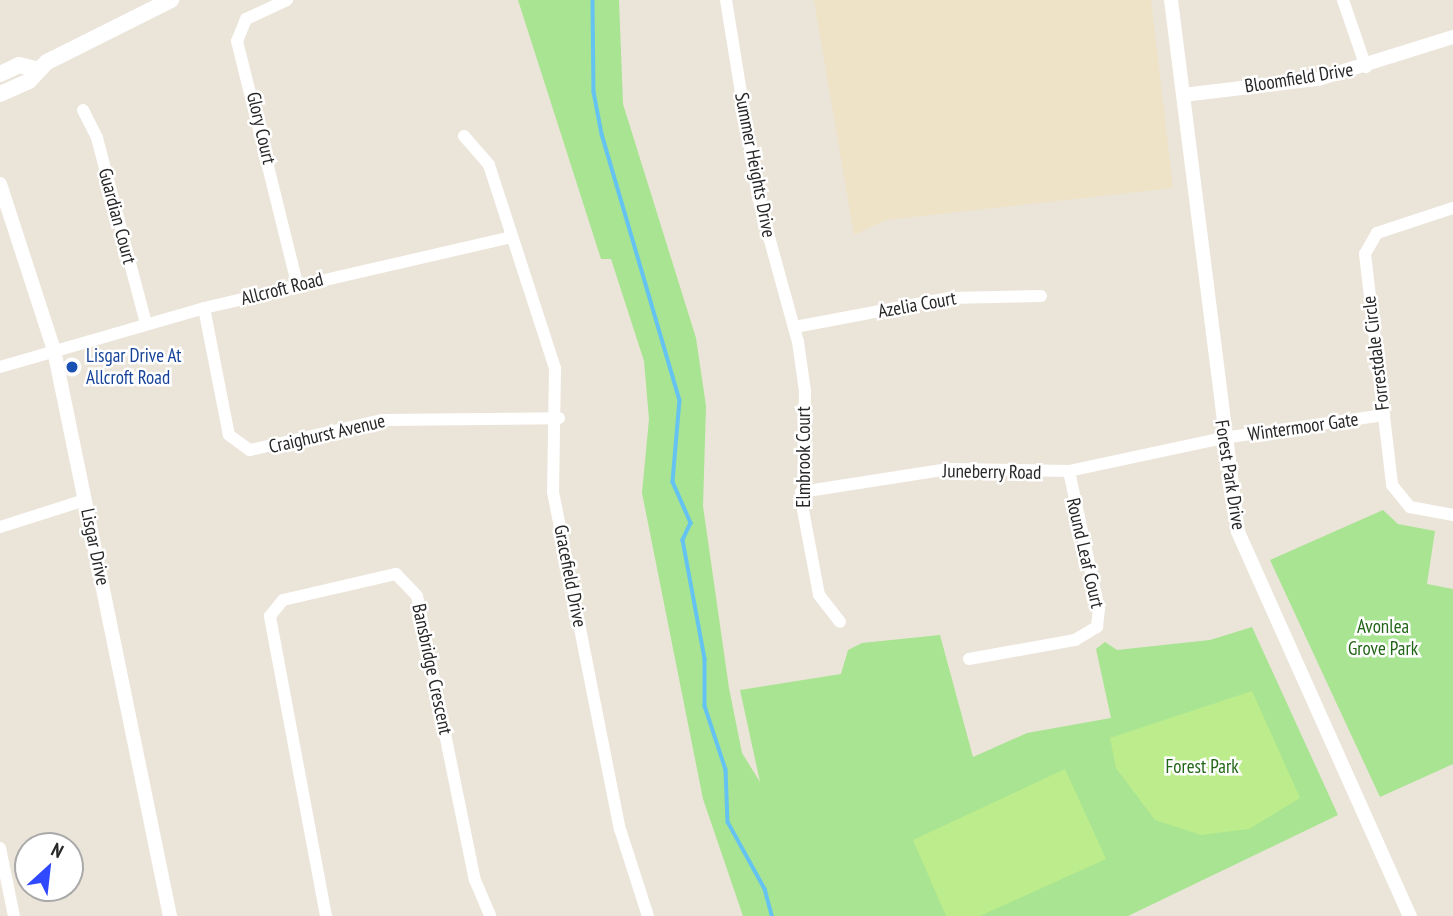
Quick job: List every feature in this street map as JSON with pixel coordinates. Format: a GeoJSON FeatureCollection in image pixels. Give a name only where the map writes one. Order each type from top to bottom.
{"type":"FeatureCollection","features":[{"type":"Feature","properties":{"kind":"main road"},"geometry":{"type":"LineString","coordinates":[[0,94],[29,81],[36,69],[171,0]]}},
{"type":"Feature","properties":{"kind":"main road"},"geometry":{"type":"LineString","coordinates":[[0,74],[19,65],[36,69]]}},
{"type":"Feature","properties":{"kind":"street","name":"Glory Court"},"geometry":{"type":"LineString","coordinates":[[287,0],[246,19],[237,41],[297,284]]}},
{"type":"Feature","properties":{"kind":"street","name":"Summer Heights Drive"},"geometry":{"type":"LineString","coordinates":[[726,0],[758,197],[794,327]]}},
{"type":"Feature","properties":{"kind":"street","name":"Forest Park Drive"},"geometry":{"type":"LineString","coordinates":[[1171,0],[1233,513],[1252,571],[1410,916]]}},
{"type":"Feature","properties":{"kind":"street"},"geometry":{"type":"LineString","coordinates":[[1343,0],[1366,67]]}},
{"type":"Feature","properties":{"kind":"street","name":"Bloomfield Drive"},"geometry":{"type":"LineString","coordinates":[[1182,95],[1366,67],[1453,37]]}},
{"type":"Feature","properties":{"kind":"street","name":"Guardian Court"},"geometry":{"type":"LineString","coordinates":[[83,110],[97,138],[146,323]]}},
{"type":"Feature","properties":{"kind":"street","name":"Gracefield Drive"},"geometry":{"type":"LineString","coordinates":[[464,136],[489,164],[555,368],[559,418],[553,492],[620,829],[648,916]]}},
{"type":"Feature","properties":{"kind":"street","name":"Lisgar Drive"},"geometry":{"type":"LineString","coordinates":[[0,184],[54,350],[170,916]]}},
{"type":"Feature","properties":{"kind":"street","name":"Forrestdale Circle"},"geometry":{"type":"LineString","coordinates":[[1453,208],[1377,233],[1366,244],[1384,415],[1396,495],[1410,507],[1453,514]]}},
{"type":"Feature","properties":{"kind":"street","name":"Allcroft Road"},"geometry":{"type":"LineString","coordinates":[[0,367],[146,323],[297,284],[512,236]]}},
{"type":"Feature","properties":{"kind":"street","name":"Azelia Court"},"geometry":{"type":"LineString","coordinates":[[794,327],[949,298],[1041,296]]}},
{"type":"Feature","properties":{"kind":"street","name":"Craighurst Avenue"},"geometry":{"type":"LineString","coordinates":[[204,308],[229,435],[250,450],[382,420],[559,418]]}},
{"type":"Feature","properties":{"kind":"street","name":"Elmbrook Court"},"geometry":{"type":"LineString","coordinates":[[794,327],[805,391],[802,492],[819,595],[839,622]]}},
{"type":"Feature","properties":{"kind":"street","name":"Wintermoor Gate"},"geometry":{"type":"LineString","coordinates":[[1223,438],[1384,415]]}},
{"type":"Feature","properties":{"kind":"street","name":"Juneberry Road"},"geometry":{"type":"LineString","coordinates":[[802,492],[948,469],[1069,471],[1223,438]]}},
{"type":"Feature","properties":{"kind":"street","name":"Round Leaf Court"},"geometry":{"type":"LineString","coordinates":[[969,659],[1075,640],[1097,627],[1099,609],[1069,471]]}},
{"type":"Feature","properties":{"kind":"street"},"geometry":{"type":"LineString","coordinates":[[0,527],[85,500]]}},
{"type":"Feature","properties":{"kind":"street","name":"Bansbridge Crescent"},"geometry":{"type":"LineString","coordinates":[[326,916],[270,616],[283,600],[396,574],[417,596],[475,880],[490,916]]}},
{"type":"Feature","properties":{"kind":"street"},"geometry":{"type":"LineString","coordinates":[[0,848],[14,916]]}},
{"type":"Feature","properties":{"kind":"shaded area"},"geometry":{"type":"Polygon","coordinates":[[[814,0],[1151,0],[1173,188],[886,220],[854,235],[814,0]]]}},
{"type":"Feature","properties":{"kind":"green space","name":"Forest Park"},"geometry":{"type":"Polygon","coordinates":[[[518,0],[619,0],[623,104],[696,338],[706,406],[703,506],[729,688],[742,753],[760,782],[740,690],[841,674],[848,650],[862,643],[940,635],[973,757],[1027,733],[1111,718],[1096,649],[1105,642],[1117,650],[1210,640],[1252,627],[1338,815],[1128,916],[743,916],[703,799],[642,493],[649,419],[644,361],[611,259],[601,259],[518,0]]]}},
{"type":"Feature","properties":{"kind":"green space","name":"Avonlea Grove Park"},"geometry":{"type":"Polygon","coordinates":[[[1383,510],[1398,524],[1435,531],[1427,584],[1453,589],[1453,764],[1380,797],[1270,560],[1383,510]]]}},
{"type":"Feature","properties":{"kind":"green space","name":"Forest Park"},"geometry":{"type":"Polygon","coordinates":[[[1252,691],[1300,798],[1249,829],[1201,835],[1155,820],[1116,768],[1110,738],[1252,691]]]}},
{"type":"Feature","properties":{"kind":"green space"},"geometry":{"type":"Polygon","coordinates":[[[1065,769],[1106,859],[980,916],[946,916],[913,840],[1065,769]]]}},
{"type":"Feature","properties":{"kind":"waterway"},"geometry":{"type":"LineString","coordinates":[[593,0],[594,92],[602,134],[680,400],[673,482],[691,523],[683,540],[705,659],[705,706],[726,770],[728,822],[765,889],[772,916]]}},
{"type":"Feature","properties":{"kind":"place","name":"Lisgar Drive At Allcroft Road"},"geometry":{"type":"Point","coordinates":[72,367]}}]}
